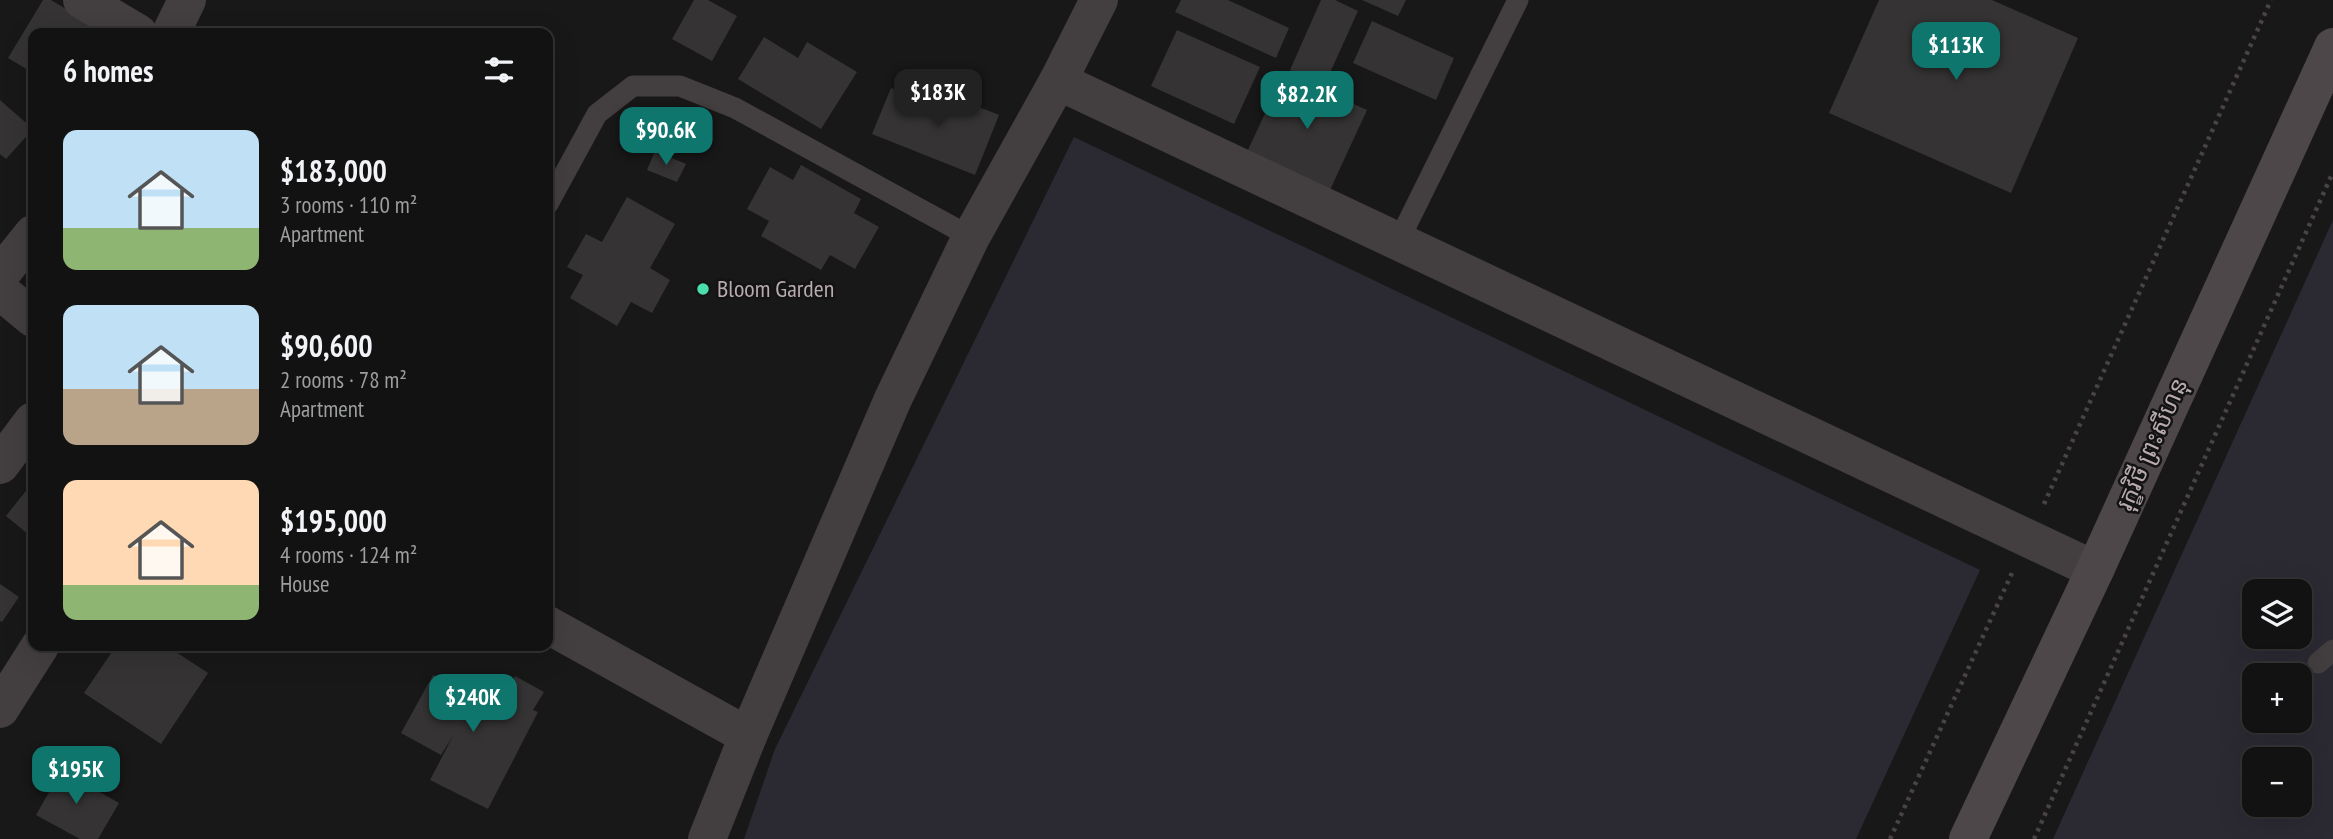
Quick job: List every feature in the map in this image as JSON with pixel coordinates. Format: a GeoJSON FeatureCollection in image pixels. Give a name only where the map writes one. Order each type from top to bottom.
{"type":"FeatureCollection","features":[{"type":"Feature","properties":{"kind":"street"},"geometry":{"type":"LineString","coordinates":[[82,0],[130,28]]}},
{"type":"Feature","properties":{"kind":"street"},"geometry":{"type":"LineString","coordinates":[[173,28],[187,0]]}},
{"type":"Feature","properties":{"kind":"street"},"geometry":{"type":"LineString","coordinates":[[707,839],[748,736],[893,399],[971,237],[1058,81],[1099,0]]}},
{"type":"Feature","properties":{"kind":"street","name":"រុក្ខវិថី ព្រះសីហនុ"},"geometry":{"type":"LineString","coordinates":[[1968,839],[2095,570],[2332,50]]}},
{"type":"Feature","properties":{"kind":"street"},"geometry":{"type":"LineString","coordinates":[[1058,81],[2095,570]]}},
{"type":"Feature","properties":{"kind":"street"},"geometry":{"type":"LineString","coordinates":[[0,275],[28,239]]}},
{"type":"Feature","properties":{"kind":"street"},"geometry":{"type":"LineString","coordinates":[[0,291],[28,314]]}},
{"type":"Feature","properties":{"kind":"street"},"geometry":{"type":"LineString","coordinates":[[0,466],[28,428]]}},
{"type":"Feature","properties":{"kind":"street"},"geometry":{"type":"LineString","coordinates":[[553,628],[748,736]]}},
{"type":"Feature","properties":{"kind":"street"},"geometry":{"type":"LineString","coordinates":[[0,709],[37,651]]}},
{"type":"Feature","properties":{"kind":"lane"},"geometry":{"type":"LineString","coordinates":[[1398,242],[1518,0]]}},
{"type":"Feature","properties":{"kind":"lane"},"geometry":{"type":"LineString","coordinates":[[553,195],[597,114],[633,86],[680,86],[735,108],[971,237]]}},
{"type":"Feature","properties":{"kind":"path"},"geometry":{"type":"LineString","coordinates":[[1890,839],[2271,0]]}},
{"type":"Feature","properties":{"kind":"path"},"geometry":{"type":"LineString","coordinates":[[2034,839],[2333,172]]}},
{"type":"Feature","properties":{"kind":"shaded area"},"geometry":{"type":"Polygon","coordinates":[[[1074,137],[1980,570],[1856,839],[744,839],[775,749],[1074,137]]]}},
{"type":"Feature","properties":{"kind":"shaded area"},"geometry":{"type":"Polygon","coordinates":[[[2333,220],[2333,839],[2053,839],[2333,220]]]}},
{"type":"Feature","properties":{"kind":"building"},"geometry":{"type":"Polygon","coordinates":[[[43,0],[51,0],[98,28],[28,28],[28,70],[8,58],[43,0]]]}},
{"type":"Feature","properties":{"kind":"building"},"geometry":{"type":"Polygon","coordinates":[[[694,0],[708,0],[737,16],[712,61],[672,39],[694,0]]]}},
{"type":"Feature","properties":{"kind":"building"},"geometry":{"type":"Polygon","coordinates":[[[1181,0],[1228,0],[1289,28],[1276,58],[1175,12],[1181,0]]]}},
{"type":"Feature","properties":{"kind":"building"},"geometry":{"type":"Polygon","coordinates":[[[1321,0],[1335,0],[1358,11],[1324,86],[1290,70],[1321,0]]]}},
{"type":"Feature","properties":{"kind":"building"},"geometry":{"type":"Polygon","coordinates":[[[1362,0],[1406,0],[1398,16],[1362,0]]]}},
{"type":"Feature","properties":{"kind":"building"},"geometry":{"type":"Polygon","coordinates":[[[1879,0],[1992,0],[2078,38],[2011,193],[1829,113],[1879,0]]]}},
{"type":"Feature","properties":{"kind":"building"},"geometry":{"type":"Polygon","coordinates":[[[1372,21],[1454,58],[1436,100],[1353,63],[1372,21]]]}},
{"type":"Feature","properties":{"kind":"building"},"geometry":{"type":"Polygon","coordinates":[[[1177,30],[1260,67],[1234,124],[1151,86],[1177,30]]]}},
{"type":"Feature","properties":{"kind":"building"},"geometry":{"type":"Polygon","coordinates":[[[764,37],[798,58],[807,42],[857,72],[821,129],[738,79],[764,37]]]}},
{"type":"Feature","properties":{"kind":"building"},"geometry":{"type":"Polygon","coordinates":[[[1284,73],[1367,110],[1330,190],[1247,152],[1284,73]]]}},
{"type":"Feature","properties":{"kind":"building"},"geometry":{"type":"Polygon","coordinates":[[[891,88],[941,108],[947,94],[999,115],[975,175],[872,134],[891,88]]]}},
{"type":"Feature","properties":{"kind":"building"},"geometry":{"type":"Polygon","coordinates":[[[0,100],[28,125],[28,135],[6,159],[0,154],[0,100]]]}},
{"type":"Feature","properties":{"kind":"building"},"geometry":{"type":"Polygon","coordinates":[[[655,151],[686,164],[677,182],[647,170],[655,151]]]}},
{"type":"Feature","properties":{"kind":"building"},"geometry":{"type":"Polygon","coordinates":[[[801,165],[861,199],[854,213],[879,227],[855,269],[830,255],[821,270],[761,236],[769,221],[747,209],[770,167],[793,180],[801,165]]]}},
{"type":"Feature","properties":{"kind":"building"},"geometry":{"type":"Polygon","coordinates":[[[627,197],[675,224],[650,268],[670,280],[652,313],[631,302],[617,326],[570,298],[583,275],[567,267],[586,234],[602,242],[627,197]]]}},
{"type":"Feature","properties":{"kind":"building"},"geometry":{"type":"Polygon","coordinates":[[[28,488],[28,534],[6,516],[28,488]]]}},
{"type":"Feature","properties":{"kind":"building"},"geometry":{"type":"Polygon","coordinates":[[[0,584],[19,597],[2,622],[0,621],[0,584]]]}},
{"type":"Feature","properties":{"kind":"building"},"geometry":{"type":"Polygon","coordinates":[[[113,651],[175,651],[208,673],[161,744],[84,693],[113,651]]]}},
{"type":"Feature","properties":{"kind":"building"},"geometry":{"type":"Polygon","coordinates":[[[433,675],[473,696],[480,683],[504,695],[515,676],[544,692],[533,710],[538,712],[488,809],[430,780],[453,736],[441,755],[401,733],[433,675]]]}},
{"type":"Feature","properties":{"kind":"building"},"geometry":{"type":"Polygon","coordinates":[[[54,766],[119,803],[98,839],[80,839],[36,815],[49,792],[41,788],[54,766]]]}},
{"type":"Feature","properties":{"kind":"place","name":"Bloom Garden"},"geometry":{"type":"Point","coordinates":[703,289]}}]}
